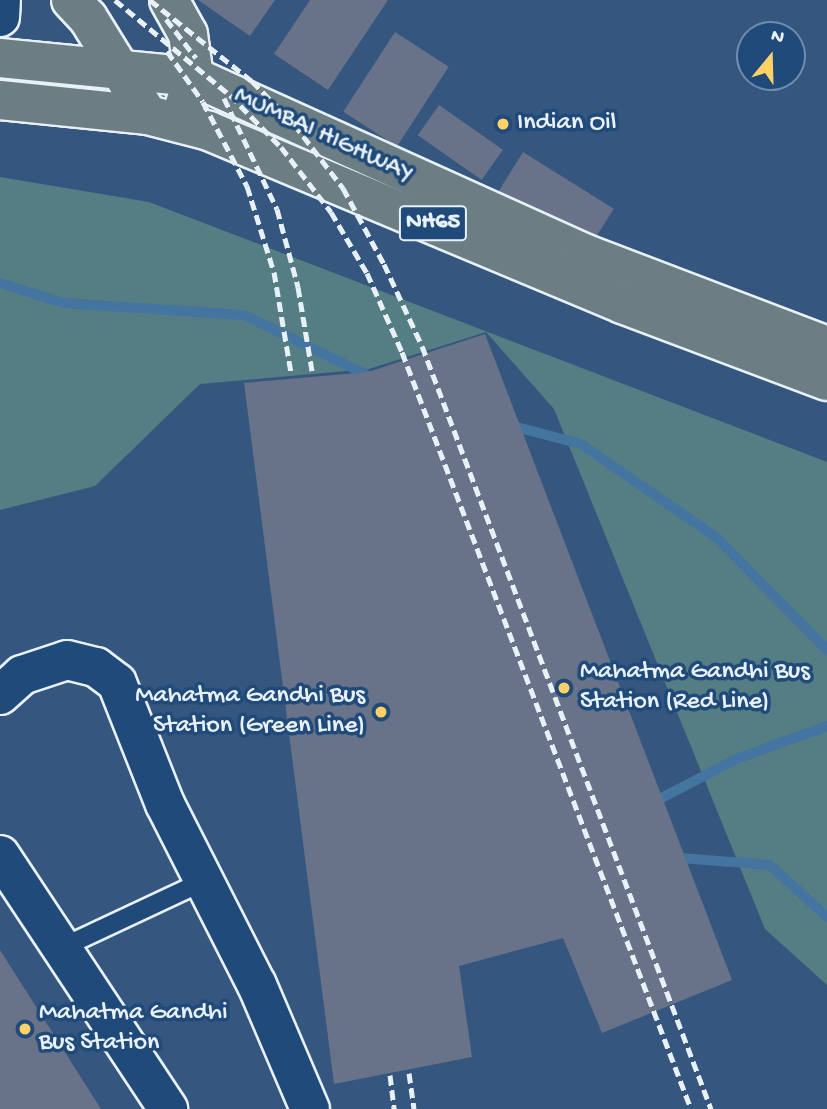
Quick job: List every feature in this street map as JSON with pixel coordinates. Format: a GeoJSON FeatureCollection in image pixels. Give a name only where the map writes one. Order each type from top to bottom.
{"type":"FeatureCollection","features":[{"type":"Feature","properties":{"kind":"main road"},"geometry":{"type":"LineString","coordinates":[[71,0],[120,67],[163,118],[194,77],[188,34],[169,0]]}},
{"type":"Feature","properties":{"kind":"main road","name":"MUMBAI HIGHWAY"},"geometry":{"type":"LineString","coordinates":[[0,58],[120,67],[194,77],[586,254],[827,346]]}},
{"type":"Feature","properties":{"kind":"main road","name":"MUMBAI HIGHWAY"},"geometry":{"type":"LineString","coordinates":[[0,100],[163,118],[268,153],[622,304],[827,381]]}},
{"type":"Feature","properties":{"kind":"street"},"geometry":{"type":"LineString","coordinates":[[0,17],[1,0]]}},
{"type":"Feature","properties":{"kind":"street"},"geometry":{"type":"LineString","coordinates":[[0,695],[22,674],[67,660],[96,667],[117,683],[165,804],[257,985],[310,1109]]}},
{"type":"Feature","properties":{"kind":"street"},"geometry":{"type":"LineString","coordinates":[[0,855],[168,1109]]}},
{"type":"Feature","properties":{"kind":"lane"},"geometry":{"type":"LineString","coordinates":[[61,948],[204,881]]}},
{"type":"Feature","properties":{"kind":"green space"},"geometry":{"type":"Polygon","coordinates":[[[0,177],[149,202],[827,462],[827,985],[765,929],[554,409],[486,332],[369,369],[200,384],[95,486],[0,510],[0,177]]]}},
{"type":"Feature","properties":{"kind":"building"},"geometry":{"type":"Polygon","coordinates":[[[198,0],[275,0],[250,36],[198,0]]]}},
{"type":"Feature","properties":{"kind":"building"},"geometry":{"type":"Polygon","coordinates":[[[310,0],[388,0],[328,90],[274,54],[310,0]]]}},
{"type":"Feature","properties":{"kind":"building"},"geometry":{"type":"Polygon","coordinates":[[[395,32],[449,67],[397,147],[343,112],[395,32]]]}},
{"type":"Feature","properties":{"kind":"building"},"geometry":{"type":"Polygon","coordinates":[[[439,105],[503,150],[482,180],[418,135],[439,105]]]}},
{"type":"Feature","properties":{"kind":"building"},"geometry":{"type":"Polygon","coordinates":[[[523,152],[614,209],[587,251],[497,194],[523,152]]]}},
{"type":"Feature","properties":{"kind":"building"},"geometry":{"type":"Polygon","coordinates":[[[485,334],[732,980],[602,1033],[563,938],[459,966],[472,1057],[334,1084],[244,383],[368,372],[485,334]]]}},
{"type":"Feature","properties":{"kind":"building","name":"Mahatma Gandhi Bus Station"},"geometry":{"type":"Polygon","coordinates":[[[0,950],[101,1109],[0,1109],[0,950]]]}},
{"type":"Feature","properties":{"kind":"waterway"},"geometry":{"type":"LineString","coordinates":[[0,283],[64,303],[244,315],[373,378]]}},
{"type":"Feature","properties":{"kind":"waterway"},"geometry":{"type":"LineString","coordinates":[[509,425],[581,444],[716,537],[827,650]]}},
{"type":"Feature","properties":{"kind":"waterway"},"geometry":{"type":"LineString","coordinates":[[652,803],[736,759],[827,726]]}},
{"type":"Feature","properties":{"kind":"waterway"},"geometry":{"type":"LineString","coordinates":[[677,854],[680,858],[770,865],[827,917]]}},
{"type":"Feature","properties":{"kind":"railway"},"geometry":{"type":"LineString","coordinates":[[115,0],[230,95],[281,147],[331,212],[367,273],[402,352],[691,1109]]}},
{"type":"Feature","properties":{"kind":"railway"},"geometry":{"type":"LineString","coordinates":[[150,0],[252,81],[294,124],[343,188],[384,264],[422,346],[711,1109]]}},
{"type":"Feature","properties":{"kind":"railway"},"geometry":{"type":"LineString","coordinates":[[166,19],[196,58]]}},
{"type":"Feature","properties":{"kind":"railway"},"geometry":{"type":"LineString","coordinates":[[167,51],[203,102],[247,186],[274,272],[291,373]]}},
{"type":"Feature","properties":{"kind":"railway"},"geometry":{"type":"LineString","coordinates":[[224,98],[277,209],[298,287],[312,371]]}},
{"type":"Feature","properties":{"kind":"railway"},"geometry":{"type":"LineString","coordinates":[[409,1073],[414,1109]]}},
{"type":"Feature","properties":{"kind":"railway"},"geometry":{"type":"LineString","coordinates":[[390,1075],[394,1109]]}},
{"type":"Feature","properties":{"kind":"place","name":"Indian Oil"},"geometry":{"type":"Point","coordinates":[503,124]}},
{"type":"Feature","properties":{"kind":"place","name":"Mahatma Gandhi Bus Station (Red Line)"},"geometry":{"type":"Point","coordinates":[564,688]}},
{"type":"Feature","properties":{"kind":"place","name":"Mahatma Gandhi Bus Station (Green Line)"},"geometry":{"type":"Point","coordinates":[381,712]}},
{"type":"Feature","properties":{"kind":"place","name":"Mahatma Gandhi Bus Station"},"geometry":{"type":"Point","coordinates":[25,1029]}}]}
